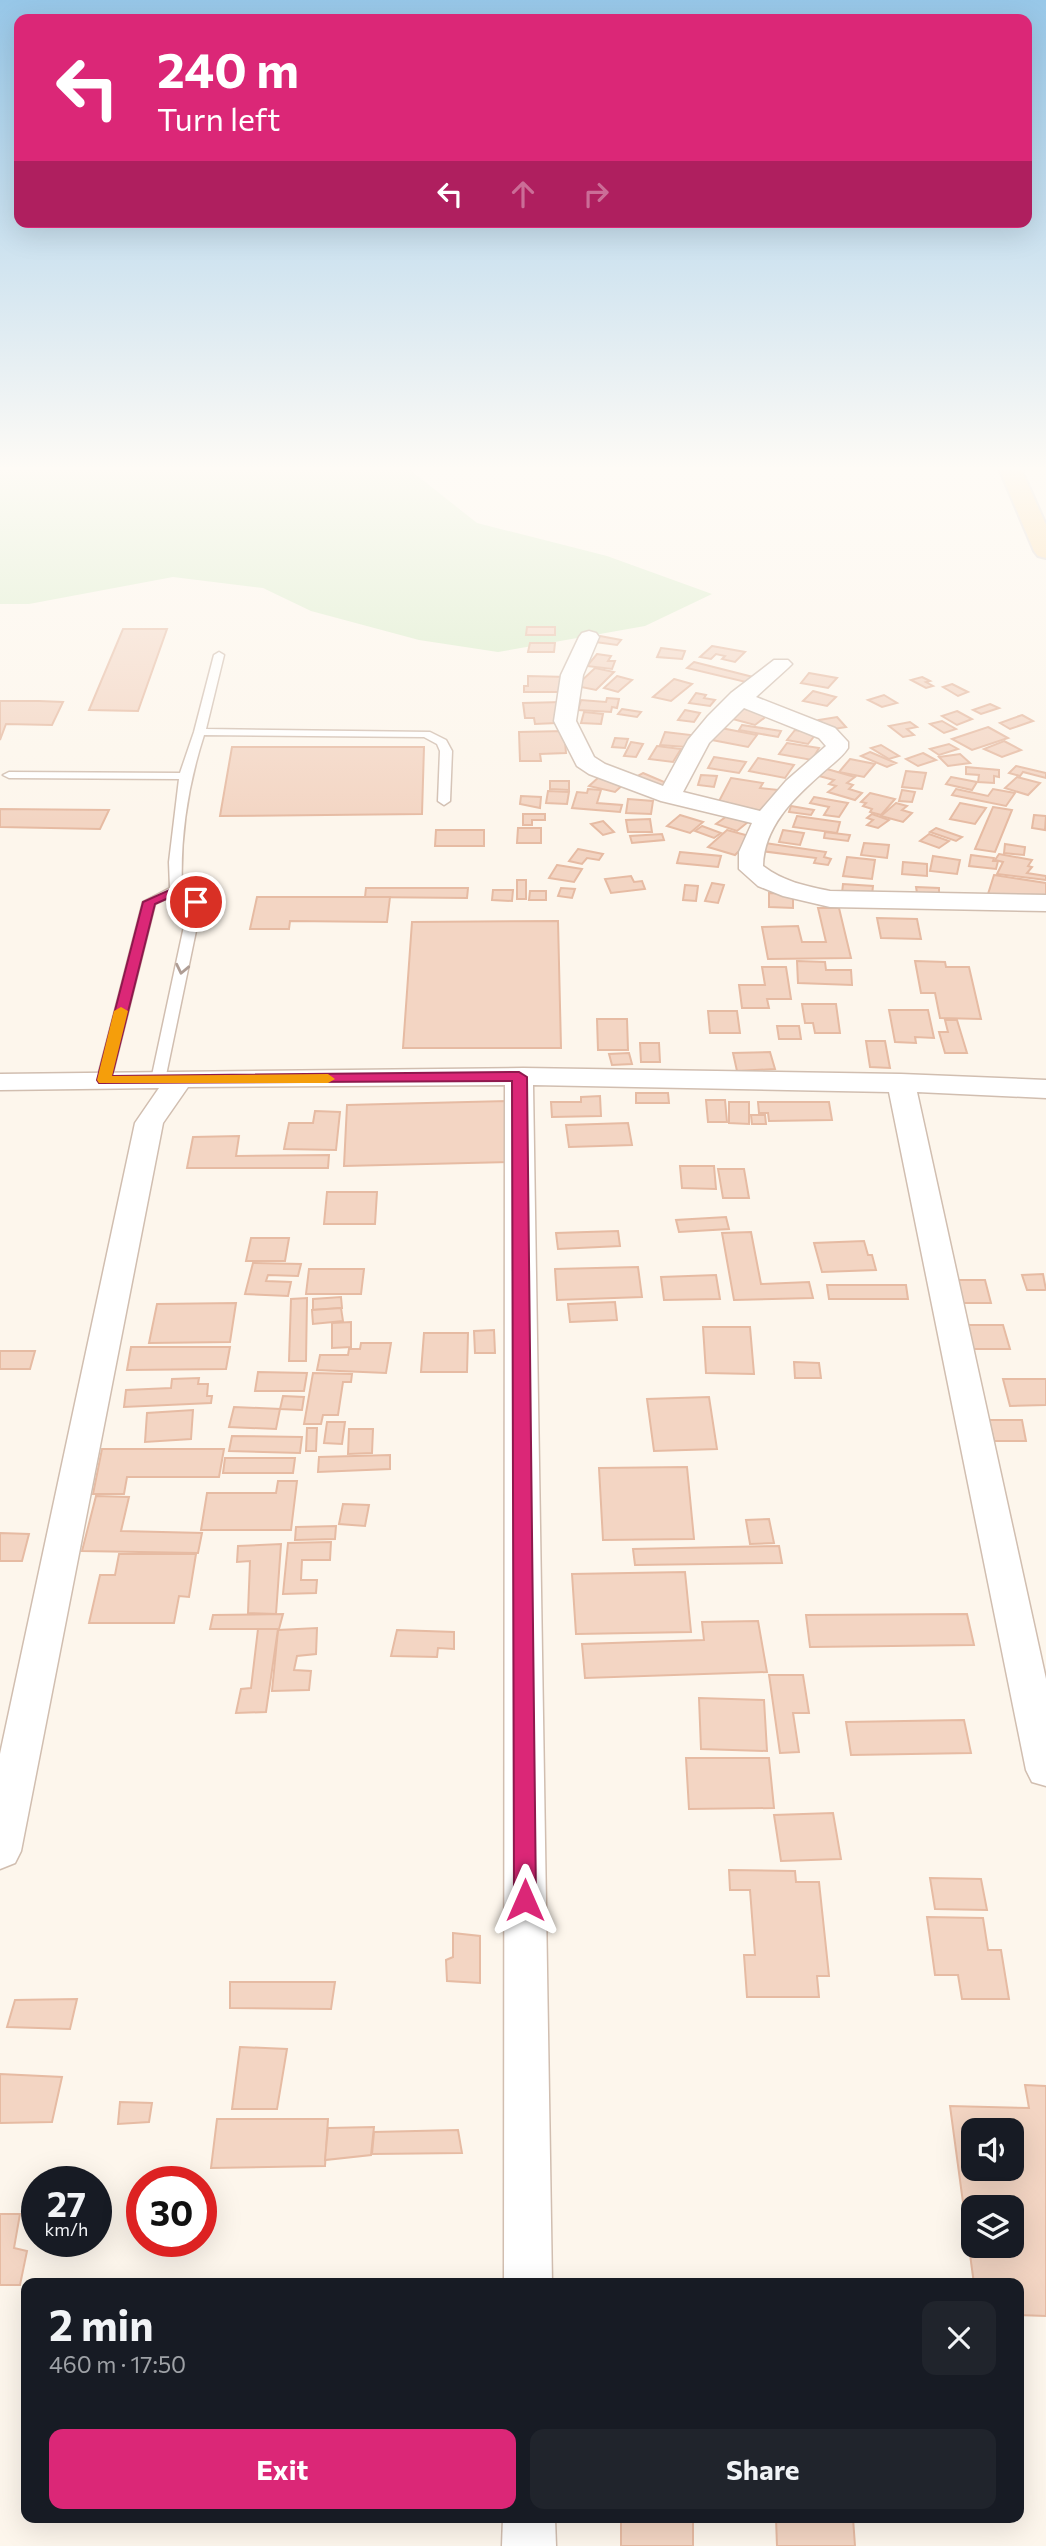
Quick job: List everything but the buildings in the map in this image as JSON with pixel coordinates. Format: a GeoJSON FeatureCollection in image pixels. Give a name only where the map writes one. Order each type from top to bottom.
{"type":"FeatureCollection","features":[{"type":"Feature","properties":{"kind":"street"},"geometry":{"type":"LineString","coordinates":[[589,637],[572,676],[565,721],[585,761],[597,769],[669,796],[767,820]]}},
{"type":"Feature","properties":{"kind":"street"},"geometry":{"type":"LineString","coordinates":[[669,796],[699,740],[739,698],[781,664]]}},
{"type":"Feature","properties":{"kind":"street"},"geometry":{"type":"LineString","coordinates":[[739,698],[827,733],[837,742],[836,748],[779,800],[748,855],[751,869],[767,881],[792,891],[830,899],[1046,903]]}},
{"type":"Feature","properties":{"kind":"street"},"geometry":{"type":"LineString","coordinates":[[0,1082],[519,1077],[901,1082],[1046,1089]]}},
{"type":"Feature","properties":{"kind":"street"},"geometry":{"type":"LineString","coordinates":[[519,1077],[528,2278]]}},
{"type":"Feature","properties":{"kind":"street"},"geometry":{"type":"LineString","coordinates":[[104,1080],[149,1123]]}},
{"type":"Feature","properties":{"kind":"street"},"geometry":{"type":"LineString","coordinates":[[0,1851],[149,1123],[168,1080]]}},
{"type":"Feature","properties":{"kind":"street"},"geometry":{"type":"LineString","coordinates":[[901,1082],[1046,1770]]}},
{"type":"Feature","properties":{"kind":"street"},"geometry":{"type":"LineString","coordinates":[[529,2523],[529,2546]]}},
{"type":"Feature","properties":{"kind":"lane"},"geometry":{"type":"LineString","coordinates":[[176,890],[175,862],[185,776],[200,732],[219,655]]}},
{"type":"Feature","properties":{"kind":"lane"},"geometry":{"type":"LineString","coordinates":[[200,732],[426,734],[442,742],[446,751],[444,802]]}},
{"type":"Feature","properties":{"kind":"lane"},"geometry":{"type":"LineString","coordinates":[[9,775],[185,776]]}},
{"type":"Feature","properties":{"kind":"lane"},"geometry":{"type":"LineString","coordinates":[[104,1080],[149,902],[176,890]]}},
{"type":"Feature","properties":{"kind":"lane"},"geometry":{"type":"LineString","coordinates":[[168,1080],[196,902],[176,890]]}},
{"type":"Feature","properties":{"kind":"green space"},"geometry":{"type":"Polygon","coordinates":[[[0,585],[131,585],[29,604],[0,604],[0,585]]]}},
{"type":"Feature","properties":{"kind":"green space"},"geometry":{"type":"Polygon","coordinates":[[[237,585],[687,585],[712,594],[645,626],[498,652],[419,640],[311,611],[263,588],[237,585]]]}},
{"type":"Feature","properties":{"kind":"slow traffic"},"geometry":{"type":"LineString","coordinates":[[121,1011],[104,1080],[328,1079]]}},
{"type":"Feature","properties":{"kind":"route"},"geometry":{"type":"LineString","coordinates":[[196,902],[176,890],[149,902],[104,1080],[519,1077],[525,1900]]}}]}
